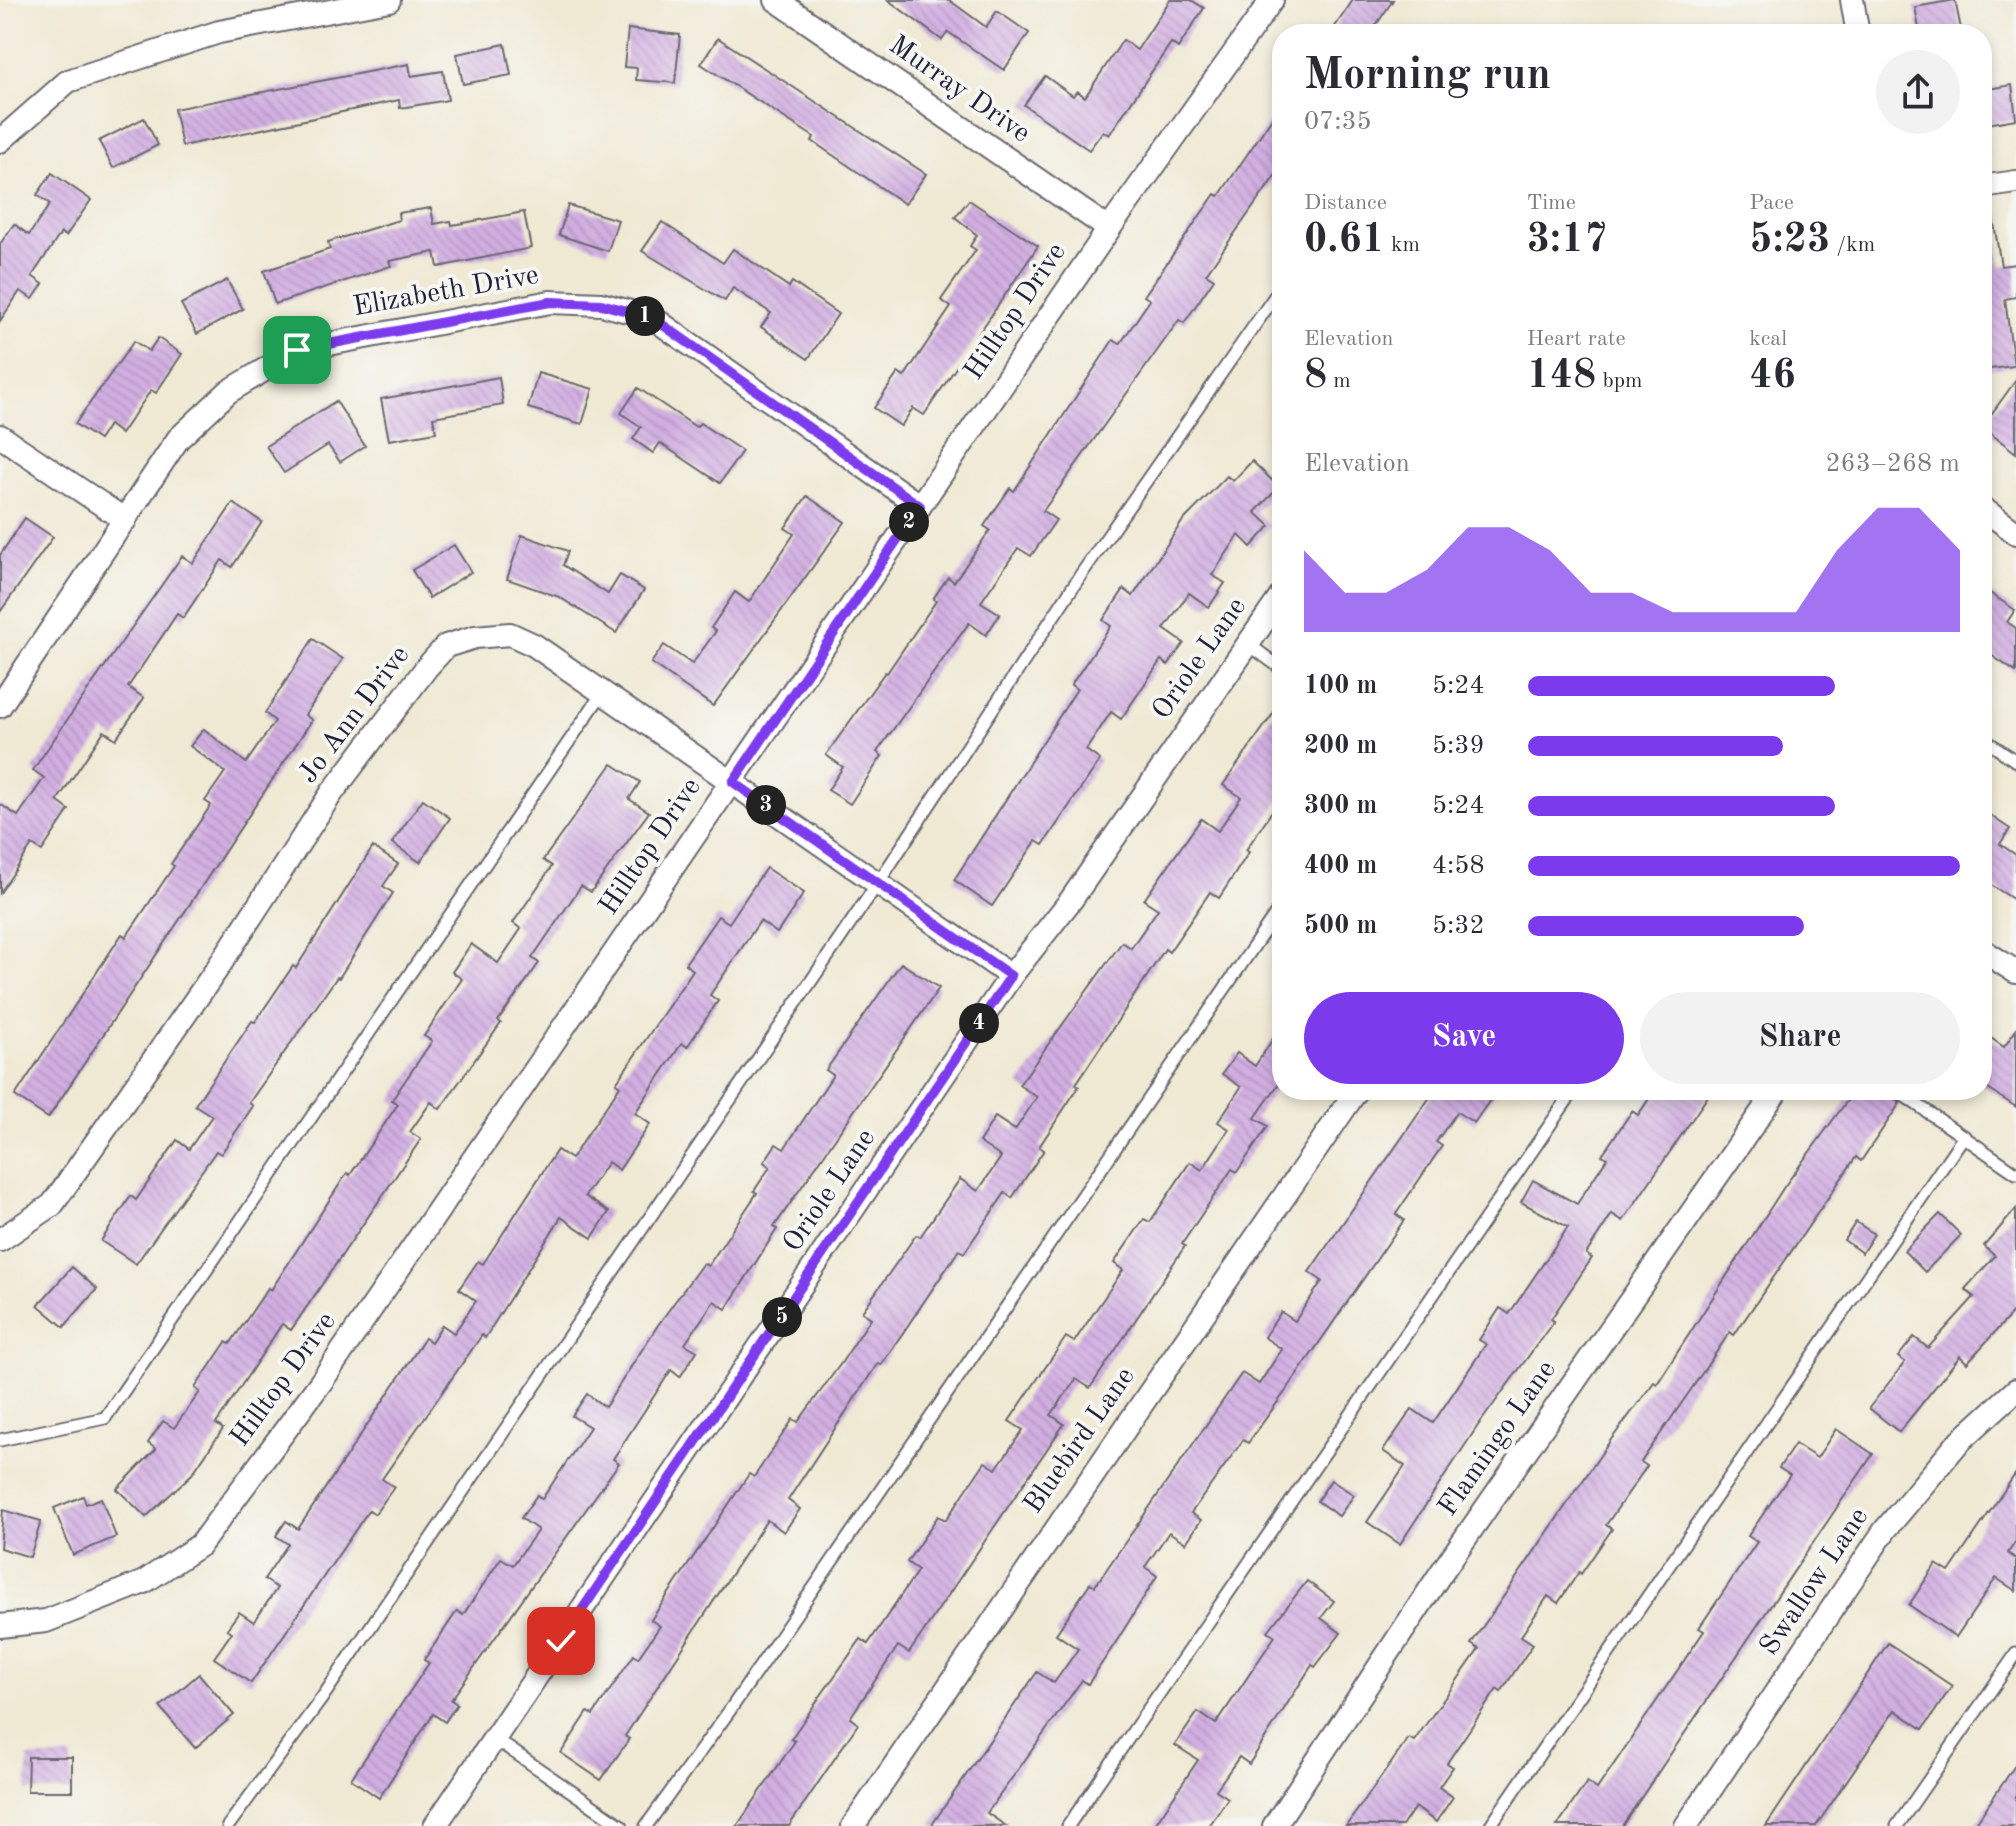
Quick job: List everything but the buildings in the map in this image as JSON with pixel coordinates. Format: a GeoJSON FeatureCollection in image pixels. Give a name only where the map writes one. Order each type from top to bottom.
{"type":"FeatureCollection","features":[{"type":"Feature","properties":{"kind":"street"},"geometry":{"type":"LineString","coordinates":[[0,141],[68,81],[219,32],[389,0]]}},
{"type":"Feature","properties":{"kind":"street","name":"Murray Drive"},"geometry":{"type":"LineString","coordinates":[[776,0],[1109,229]]}},
{"type":"Feature","properties":{"kind":"street","name":"Hilltop Drive"},"geometry":{"type":"LineString","coordinates":[[0,1626],[46,1621],[144,1582],[200,1545],[321,1382],[1109,229],[1272,0]]}},
{"type":"Feature","properties":{"kind":"street"},"geometry":{"type":"LineString","coordinates":[[1852,0],[1856,24]]}},
{"type":"Feature","properties":{"kind":"street"},"geometry":{"type":"LineString","coordinates":[[1992,186],[2016,182]]}},
{"type":"Feature","properties":{"kind":"street","name":"Elizabeth Drive"},"geometry":{"type":"LineString","coordinates":[[0,706],[178,439],[228,392],[297,350],[550,302],[601,304],[653,318],[920,506]]}},
{"type":"Feature","properties":{"kind":"street"},"geometry":{"type":"LineString","coordinates":[[0,436],[125,520]]}},
{"type":"Feature","properties":{"kind":"street"},"geometry":{"type":"LineString","coordinates":[[1992,515],[2016,533]]}},
{"type":"Feature","properties":{"kind":"street","name":"Oriole Lane"},"geometry":{"type":"LineString","coordinates":[[435,1826],[1011,976],[1071,900],[1272,609]]}},
{"type":"Feature","properties":{"kind":"street","name":"Jo Ann Drive"},"geometry":{"type":"LineString","coordinates":[[0,1240],[52,1205],[217,969],[331,794],[446,646],[475,637],[510,634],[534,645],[1011,976]]}},
{"type":"Feature","properties":{"kind":"street"},"geometry":{"type":"LineString","coordinates":[[1992,956],[2016,972]]}},
{"type":"Feature","properties":{"kind":"street","name":"Bluebird Lane"},"geometry":{"type":"LineString","coordinates":[[853,1826],[1350,1100]]}},
{"type":"Feature","properties":{"kind":"street","name":"Flamingo Lane"},"geometry":{"type":"LineString","coordinates":[[1274,1826],[1441,1573],[1770,1100]]}},
{"type":"Feature","properties":{"kind":"street","name":"Swallow Lane"},"geometry":{"type":"LineString","coordinates":[[1686,1826],[1885,1530],[1958,1443],[2016,1390]]}},
{"type":"Feature","properties":{"kind":"lane"},"geometry":{"type":"LineString","coordinates":[[228,1826],[322,1698],[878,883],[1080,576],[1272,300]]}},
{"type":"Feature","properties":{"kind":"lane"},"geometry":{"type":"LineString","coordinates":[[1247,643],[1272,662]]}},
{"type":"Feature","properties":{"kind":"lane"},"geometry":{"type":"LineString","coordinates":[[0,1440],[105,1418],[603,692]]}},
{"type":"Feature","properties":{"kind":"lane"},"geometry":{"type":"LineString","coordinates":[[1992,745],[2016,761]]}},
{"type":"Feature","properties":{"kind":"lane"},"geometry":{"type":"LineString","coordinates":[[646,1826],[730,1710],[1272,920]]}},
{"type":"Feature","properties":{"kind":"lane"},"geometry":{"type":"LineString","coordinates":[[1068,1826],[1567,1100]]}},
{"type":"Feature","properties":{"kind":"lane"},"geometry":{"type":"LineString","coordinates":[[1911,1100],[2016,1173]]}},
{"type":"Feature","properties":{"kind":"lane"},"geometry":{"type":"LineString","coordinates":[[1490,1826],[1964,1136]]}},
{"type":"Feature","properties":{"kind":"lane"},"geometry":{"type":"LineString","coordinates":[[1897,1826],[2016,1654]]}},
{"type":"Feature","properties":{"kind":"lane"},"geometry":{"type":"LineString","coordinates":[[495,1739],[622,1826]]}},
{"type":"Feature","properties":{"kind":"route"},"geometry":{"type":"LineString","coordinates":[[297,350],[550,302],[601,304],[653,318],[730,369],[920,506],[733,782],[1011,976],[561,1641]]}}]}
